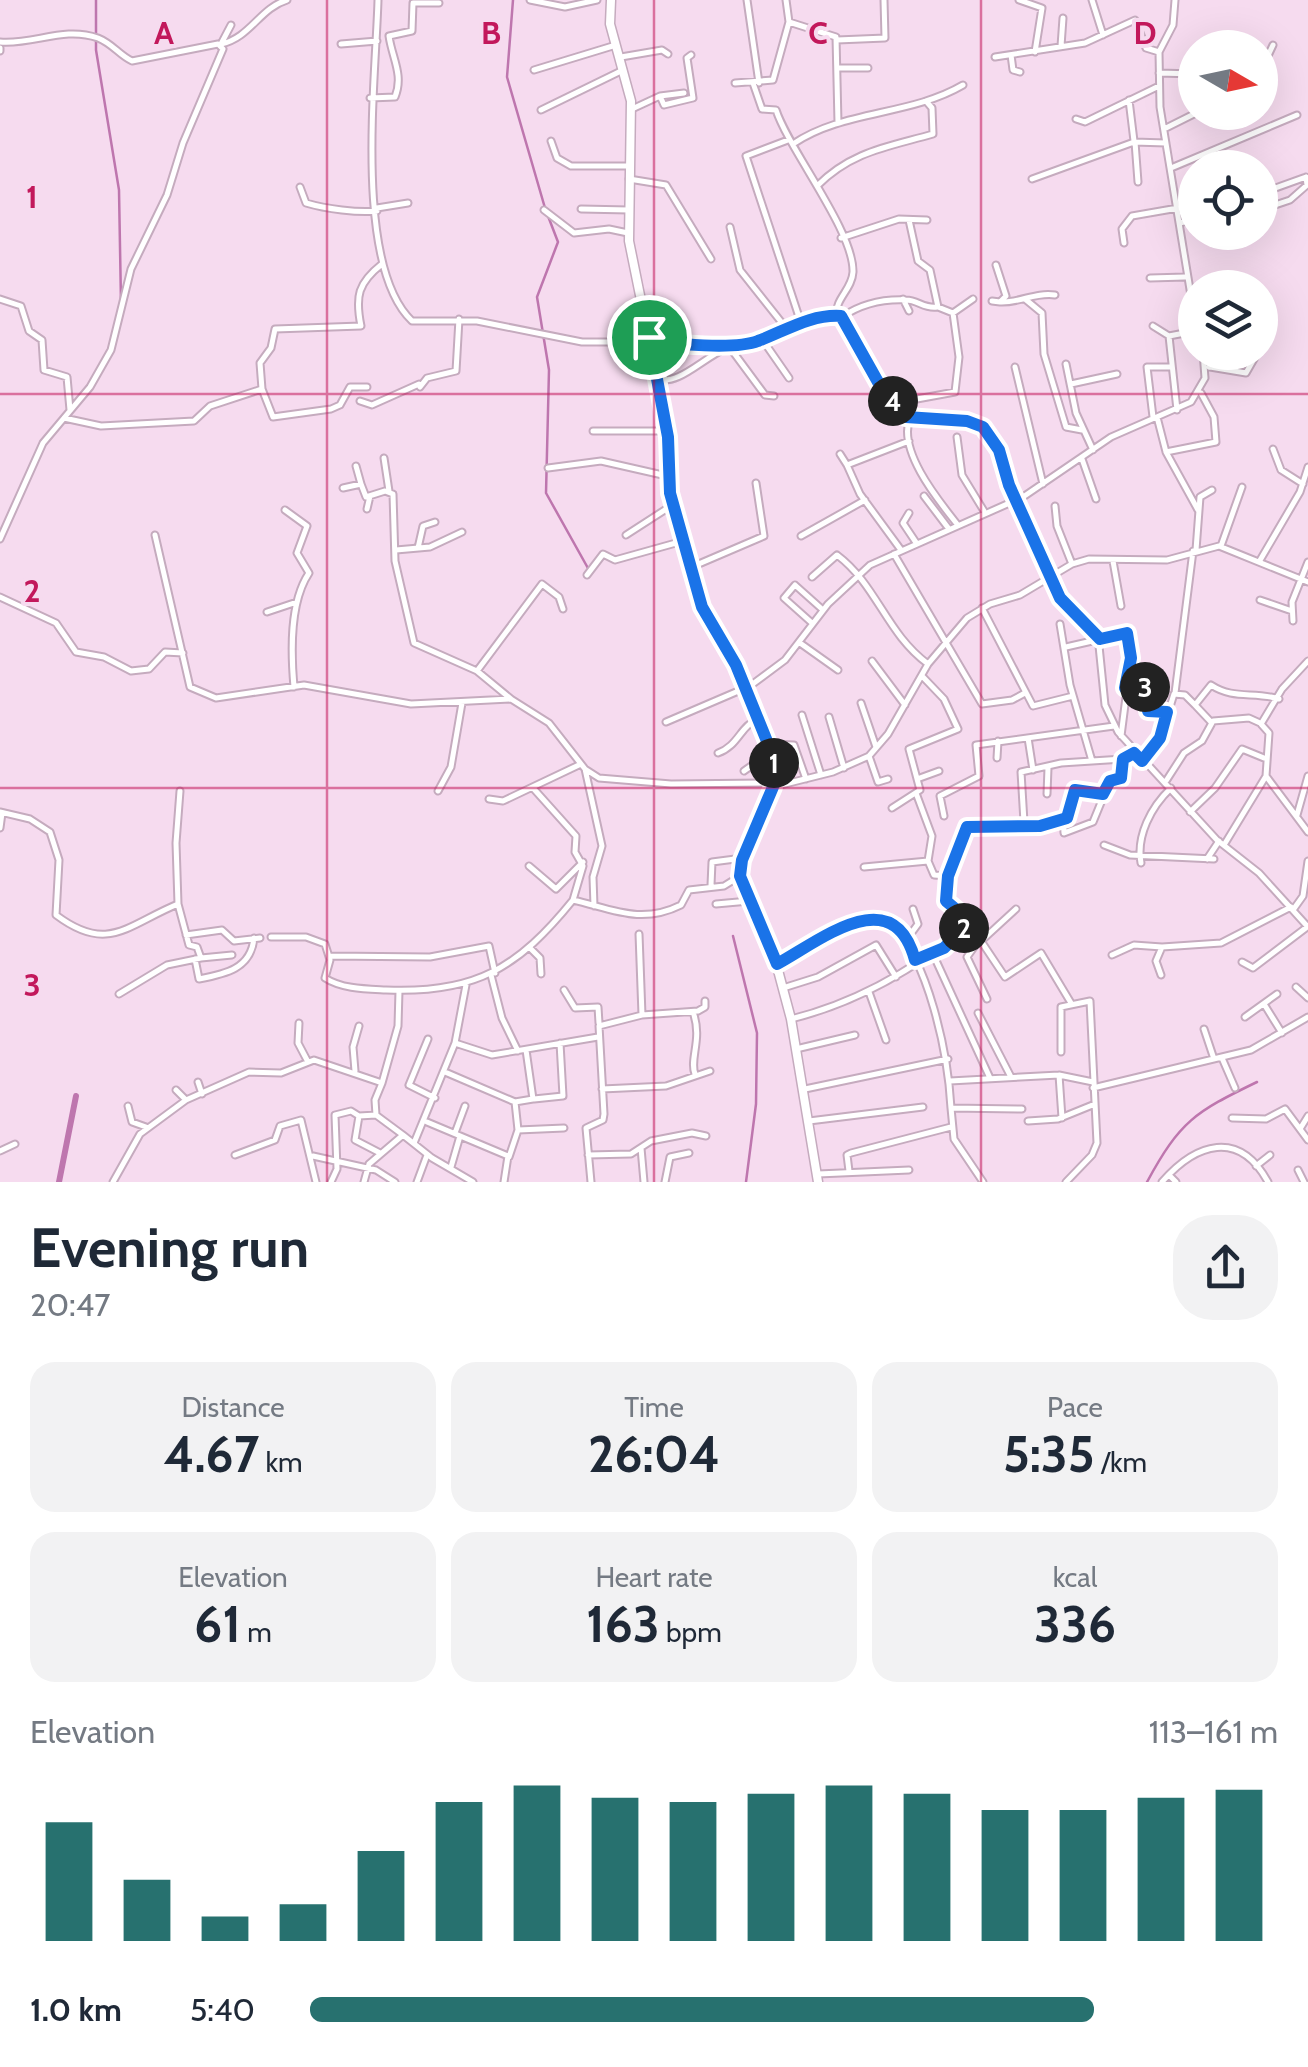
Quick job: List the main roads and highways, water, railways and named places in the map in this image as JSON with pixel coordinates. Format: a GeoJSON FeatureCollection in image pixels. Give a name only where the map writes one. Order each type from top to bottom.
{"type":"FeatureCollection","features":[{"type":"Feature","properties":{"kind":"waterway"},"geometry":{"type":"LineString","coordinates":[[96,0],[96,50],[119,190],[121,303]]}},
{"type":"Feature","properties":{"kind":"waterway"},"geometry":{"type":"LineString","coordinates":[[513,0],[507,77],[545,208]]}},
{"type":"Feature","properties":{"kind":"waterway"},"geometry":{"type":"LineString","coordinates":[[548,216],[558,242],[537,297],[549,370],[546,493],[589,570]]}},
{"type":"Feature","properties":{"kind":"waterway"},"geometry":{"type":"LineString","coordinates":[[733,936],[757,1033],[756,1104],[746,1182]]}},
{"type":"Feature","properties":{"kind":"waterway"},"geometry":{"type":"LineString","coordinates":[[1147,1182],[1169,1145],[1191,1120],[1257,1082]]}},
{"type":"Feature","properties":{"kind":"waterway"},"geometry":{"type":"LineString","coordinates":[[59,1182],[76,1096]]}}]}
